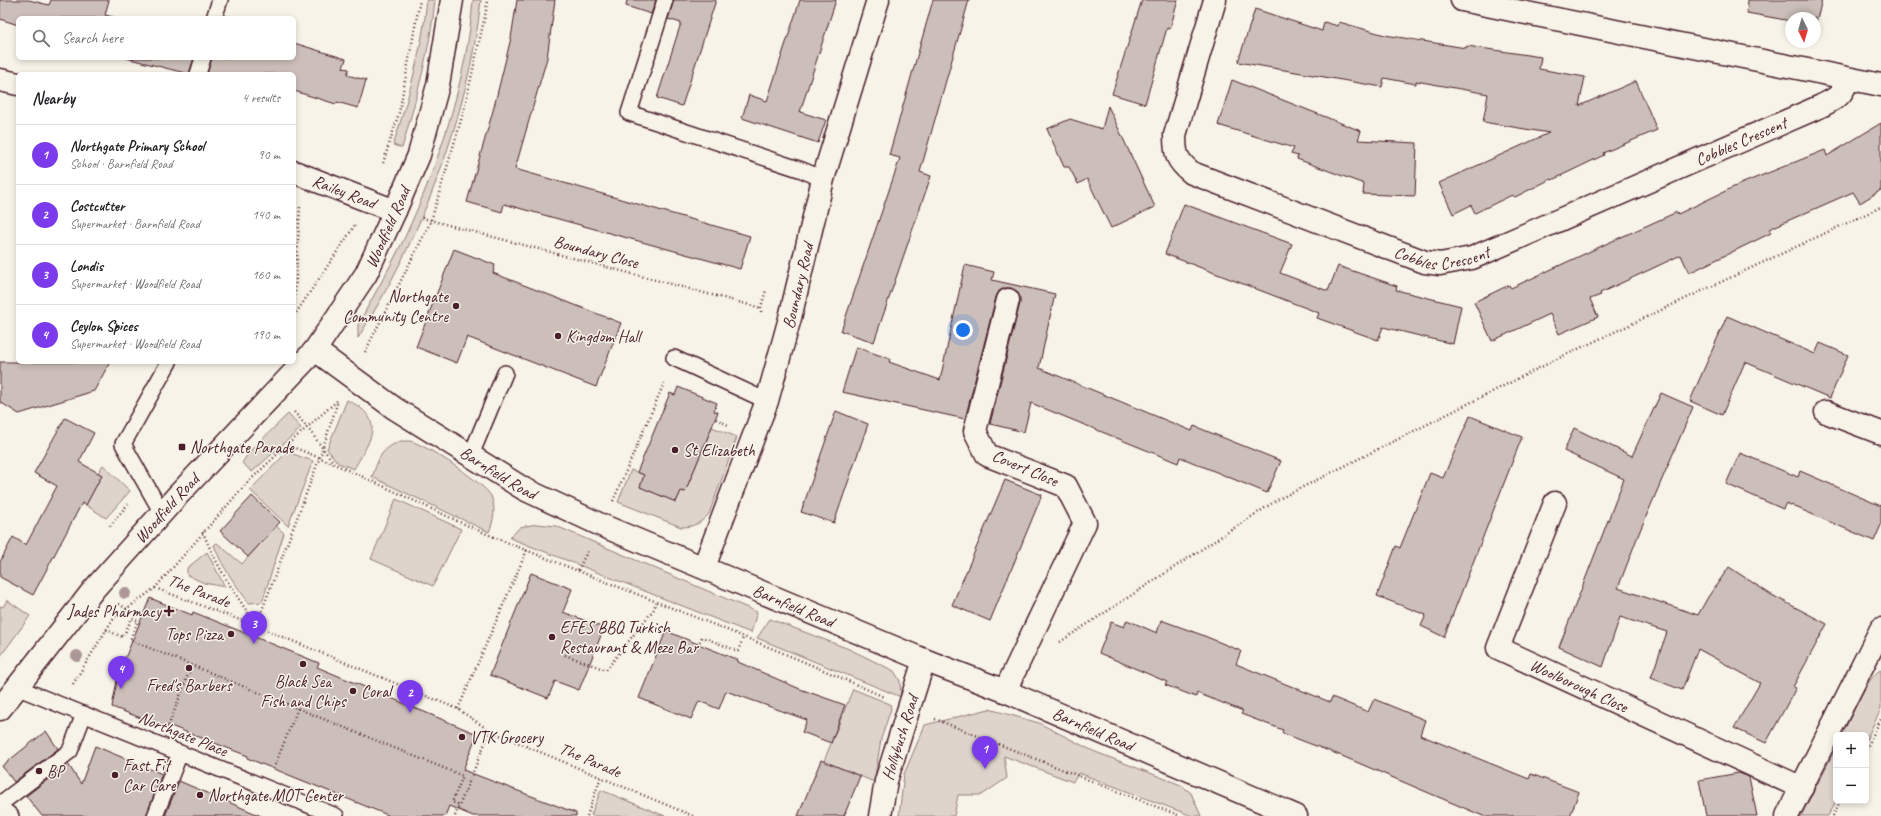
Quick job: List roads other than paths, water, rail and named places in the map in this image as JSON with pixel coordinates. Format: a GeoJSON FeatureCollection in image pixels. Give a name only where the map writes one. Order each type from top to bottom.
{"type":"FeatureCollection","features":[{"type":"Feature","properties":{"kind":"street","name":"Woodfield Road"},"geometry":{"type":"LineString","coordinates":[[0,709],[94,589],[162,513],[315,350],[366,274],[419,155],[438,85],[452,0]]}},
{"type":"Feature","properties":{"kind":"street","name":"Boundary Road"},"geometry":{"type":"LineString","coordinates":[[704,567],[767,401],[790,318],[823,179],[878,0]]}},
{"type":"Feature","properties":{"kind":"street","name":"Cobbles Crescent"},"geometry":{"type":"LineString","coordinates":[[1215,0],[1175,134],[1175,154],[1182,165],[1192,173],[1426,262],[1440,264],[1472,258],[1821,106],[1839,97],[1844,90],[1848,79]]}},
{"type":"Feature","properties":{"kind":"street"},"geometry":{"type":"LineString","coordinates":[[1462,0],[1881,85]]}},
{"type":"Feature","properties":{"kind":"street"},"geometry":{"type":"LineString","coordinates":[[0,80],[16,84]]}},
{"type":"Feature","properties":{"kind":"street","name":"Railey Road"},"geometry":{"type":"LineString","coordinates":[[298,174],[395,211]]}},
{"type":"Feature","properties":{"kind":"street","name":"Covert Close"},"geometry":{"type":"LineString","coordinates":[[1005,692],[1085,523],[1066,486],[987,455],[975,431],[1008,300]]}},
{"type":"Feature","properties":{"kind":"street","name":"Barnfield Road"},"geometry":{"type":"LineString","coordinates":[[315,350],[394,408],[524,489],[601,525],[924,660],[1005,692],[1296,816]]}},
{"type":"Feature","properties":{"kind":"street"},"geometry":{"type":"LineString","coordinates":[[1826,412],[1881,433]]}},
{"type":"Feature","properties":{"kind":"street","name":"Woolborough Close"},"geometry":{"type":"LineString","coordinates":[[1555,502],[1498,648],[1802,788]]}},
{"type":"Feature","properties":{"kind":"street"},"geometry":{"type":"LineString","coordinates":[[1787,816],[1875,653],[1881,629]]}},
{"type":"Feature","properties":{"kind":"street","name":"Hollybush Road"},"geometry":{"type":"LineString","coordinates":[[880,816],[886,781],[910,709],[924,660]]}},
{"type":"Feature","properties":{"kind":"lane"},"geometry":{"type":"LineString","coordinates":[[215,16],[220,0]]}},
{"type":"Feature","properties":{"kind":"lane"},"geometry":{"type":"LineString","coordinates":[[665,0],[629,114],[802,170],[823,179]]}},
{"type":"Feature","properties":{"kind":"lane"},"geometry":{"type":"LineString","coordinates":[[199,72],[202,60]]}},
{"type":"Feature","properties":{"kind":"lane"},"geometry":{"type":"LineString","coordinates":[[674,358],[767,401]]}},
{"type":"Feature","properties":{"kind":"lane"},"geometry":{"type":"LineString","coordinates":[[162,513],[123,444],[168,364]]}},
{"type":"Feature","properties":{"kind":"lane"},"geometry":{"type":"LineString","coordinates":[[471,455],[505,374]]}},
{"type":"Feature","properties":{"kind":"lane","name":"Northgate Place"},"geometry":{"type":"LineString","coordinates":[[16,687],[336,816]]}},
{"type":"Feature","properties":{"kind":"lane"},"geometry":{"type":"LineString","coordinates":[[11,816],[0,805],[70,751],[84,714]]}},
{"type":"Feature","properties":{"kind":"lane"},"geometry":{"type":"LineString","coordinates":[[155,816],[180,753]]}},
{"type":"Feature","properties":{"kind":"place","name":"Northgate Community Centre"},"geometry":{"type":"Point","coordinates":[456,306]}},
{"type":"Feature","properties":{"kind":"place","name":"Kingdom Hall"},"geometry":{"type":"Point","coordinates":[558,336]}},
{"type":"Feature","properties":{"kind":"place","name":"Northgate Parade"},"geometry":{"type":"Point","coordinates":[182,447]}},
{"type":"Feature","properties":{"kind":"place","name":"St Elizabeth"},"geometry":{"type":"Point","coordinates":[675,450]}},
{"type":"Feature","properties":{"kind":"place","name":"Jades Pharmacy"},"geometry":{"type":"Point","coordinates":[169,611]}},
{"type":"Feature","properties":{"kind":"place","name":"Tops Pizza"},"geometry":{"type":"Point","coordinates":[231,634]}},
{"type":"Feature","properties":{"kind":"place","name":"EFES BBQ Turkish Restaurant & Meze Bar"},"geometry":{"type":"Point","coordinates":[552,637]}},
{"type":"Feature","properties":{"kind":"place","name":"Londis"},"geometry":{"type":"Point","coordinates":[254,644]}},
{"type":"Feature","properties":{"kind":"place","name":"Black Sea Fish and Chips"},"geometry":{"type":"Point","coordinates":[303,664]}},
{"type":"Feature","properties":{"kind":"place","name":"Fred's Barbers"},"geometry":{"type":"Point","coordinates":[189,668]}},
{"type":"Feature","properties":{"kind":"place","name":"Ceylon Spices"},"geometry":{"type":"Point","coordinates":[121,689]}},
{"type":"Feature","properties":{"kind":"place","name":"Coral"},"geometry":{"type":"Point","coordinates":[353,691]}},
{"type":"Feature","properties":{"kind":"place","name":"Costcutter"},"geometry":{"type":"Point","coordinates":[410,713]}},
{"type":"Feature","properties":{"kind":"place","name":"VTK Grocery"},"geometry":{"type":"Point","coordinates":[462,737]}},
{"type":"Feature","properties":{"kind":"place","name":"Northgate Primary School"},"geometry":{"type":"Point","coordinates":[985,769]}},
{"type":"Feature","properties":{"kind":"place","name":"BP"},"geometry":{"type":"Point","coordinates":[39,771]}},
{"type":"Feature","properties":{"kind":"place","name":"Fast Fit Car Care"},"geometry":{"type":"Point","coordinates":[115,775]}},
{"type":"Feature","properties":{"kind":"place","name":"Northgate MOT Center"},"geometry":{"type":"Point","coordinates":[200,795]}}]}
